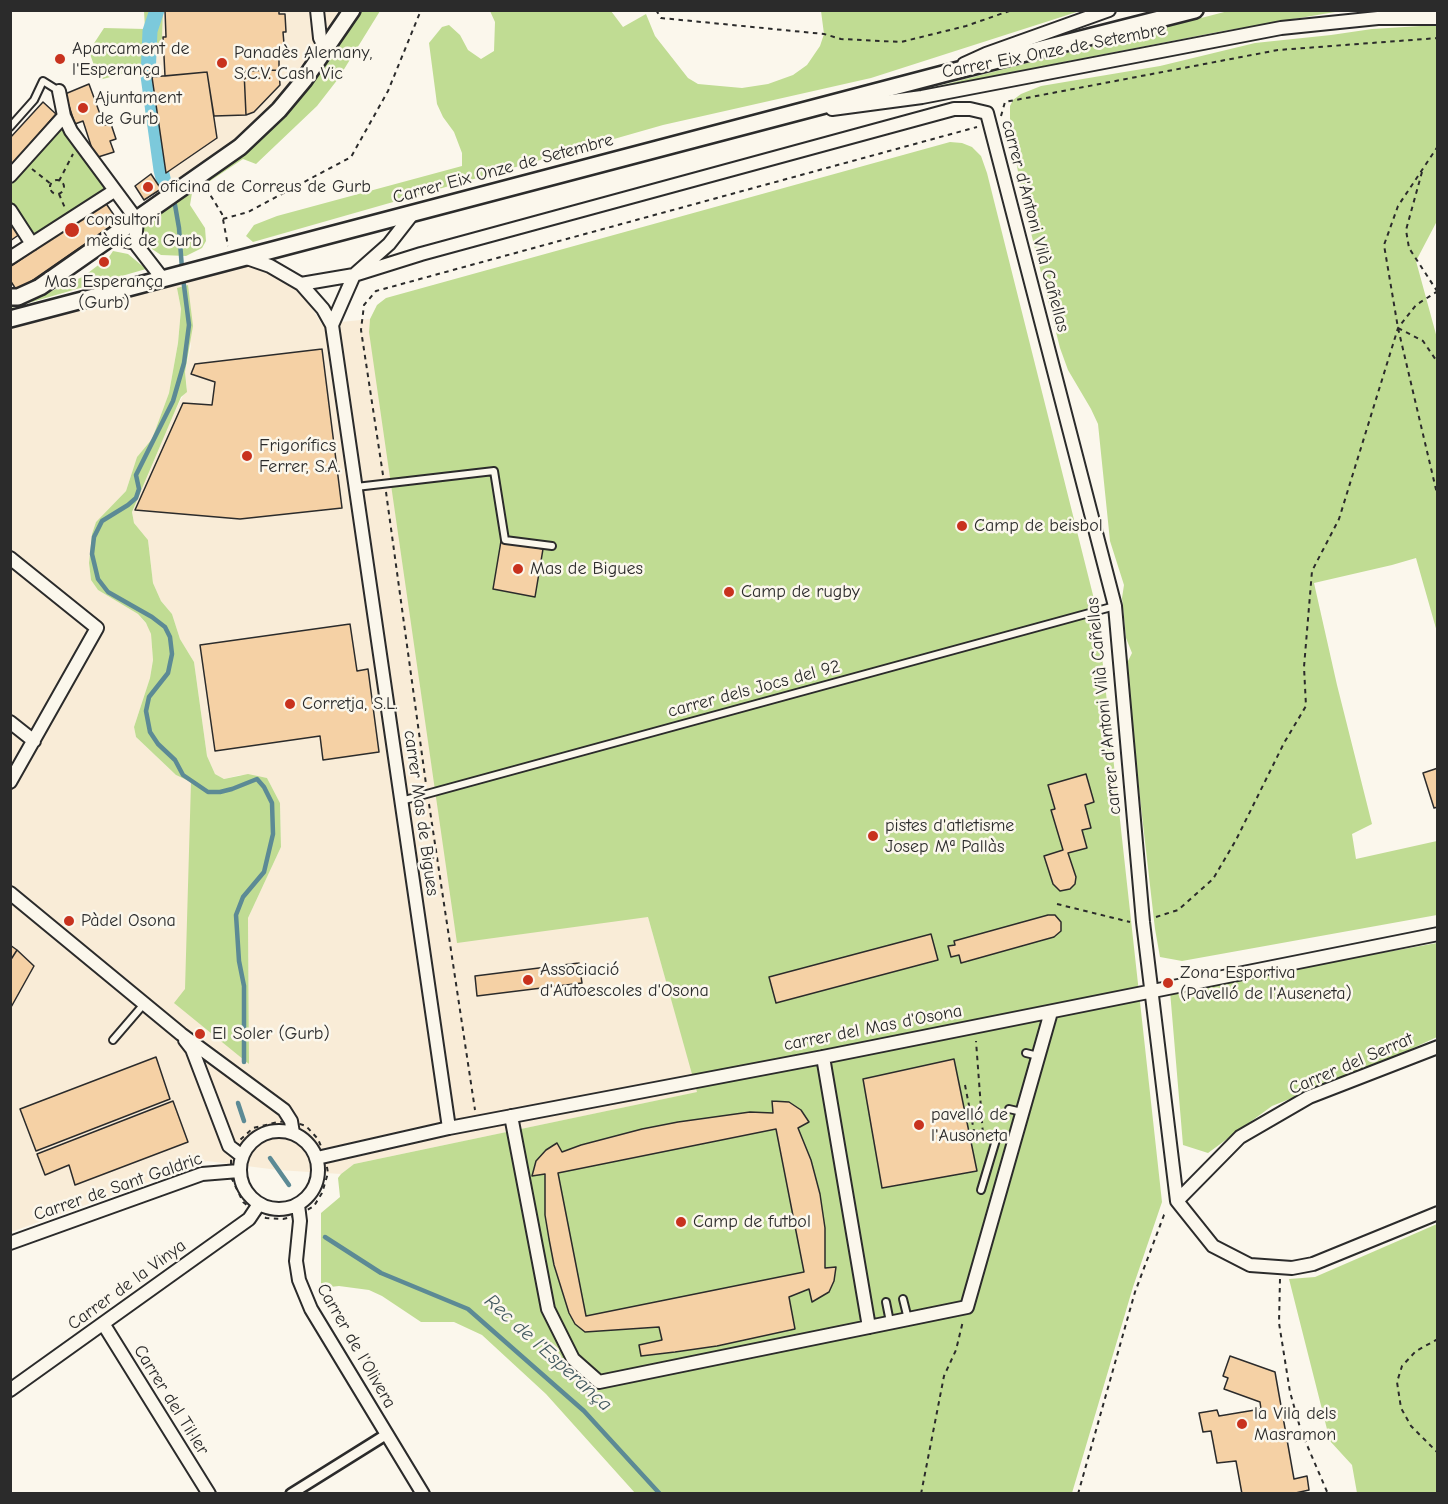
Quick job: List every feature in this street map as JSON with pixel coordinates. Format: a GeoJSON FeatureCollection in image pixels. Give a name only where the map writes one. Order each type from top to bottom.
{"type":"FeatureCollection","features":[{"type":"Feature","properties":{"kind":"street"},"geometry":{"type":"LineString","coordinates":[[317,10],[320,38],[326,50]]}},
{"type":"Feature","properties":{"kind":"street"},"geometry":{"type":"LineString","coordinates":[[10,297],[18,297],[40,287],[240,147],[279,110],[326,50],[352,10]]}},
{"type":"Feature","properties":{"kind":"street","name":"Carrer Eix Onze de Setembre"},"geometry":{"type":"LineString","coordinates":[[943,74],[986,54],[1109,10]]}},
{"type":"Feature","properties":{"kind":"street","name":"Carrer Eix Onze de Setembre"},"geometry":{"type":"LineString","coordinates":[[10,319],[166,276],[1195,10]]}},
{"type":"Feature","properties":{"kind":"street","name":"Carrer Eix Onze de Setembre"},"geometry":{"type":"LineString","coordinates":[[786,116],[922,97],[1281,28],[1378,18],[1437,18]]}},
{"type":"Feature","properties":{"kind":"street"},"geometry":{"type":"LineString","coordinates":[[59,91],[64,116],[70,131],[137,220],[135,243]]}},
{"type":"Feature","properties":{"kind":"street"},"geometry":{"type":"LineString","coordinates":[[302,284],[354,275],[408,258],[954,109],[970,109],[989,118]]}},
{"type":"Feature","properties":{"kind":"street"},"geometry":{"type":"LineString","coordinates":[[10,176],[64,116]]}},
{"type":"Feature","properties":{"kind":"street","name":"carrer d'Antoni Vilà Cañellas"},"geometry":{"type":"LineString","coordinates":[[989,118],[1115,606],[1150,991],[1177,1201]]}},
{"type":"Feature","properties":{"kind":"street"},"geometry":{"type":"LineString","coordinates":[[10,258],[114,191]]}},
{"type":"Feature","properties":{"kind":"street"},"geometry":{"type":"LineString","coordinates":[[10,210],[32,244]]}},
{"type":"Feature","properties":{"kind":"street"},"geometry":{"type":"LineString","coordinates":[[332,325],[354,275],[389,244],[414,212]]}},
{"type":"Feature","properties":{"kind":"street"},"geometry":{"type":"LineString","coordinates":[[111,237],[135,243],[166,276]]}},
{"type":"Feature","properties":{"kind":"street"},"geometry":{"type":"LineString","coordinates":[[389,244],[396,255],[408,258]]}},
{"type":"Feature","properties":{"kind":"street","name":"carrer Mas de Bigues"},"geometry":{"type":"LineString","coordinates":[[238,259],[270,266],[302,284],[332,325],[449,1128]]}},
{"type":"Feature","properties":{"kind":"street"},"geometry":{"type":"LineString","coordinates":[[10,558],[97,628],[10,782]]}},
{"type":"Feature","properties":{"kind":"street"},"geometry":{"type":"LineString","coordinates":[[10,722],[34,741]]}},
{"type":"Feature","properties":{"kind":"street"},"geometry":{"type":"LineString","coordinates":[[10,894],[181,1034],[285,1110],[292,1127],[321,1157],[316,1185],[298,1210],[257,1208],[235,1171],[238,1153],[260,1135],[292,1127]]}},
{"type":"Feature","properties":{"kind":"street","name":"carrer del Mas d'Osona"},"geometry":{"type":"LineString","coordinates":[[321,1157],[449,1128],[823,1057],[1437,934]]}},
{"type":"Feature","properties":{"kind":"street"},"geometry":{"type":"LineString","coordinates":[[511,1116],[548,1309],[573,1359],[599,1382],[967,1306],[1022,1112],[1032,1054],[1051,1012]]}},
{"type":"Feature","properties":{"kind":"street"},"geometry":{"type":"LineString","coordinates":[[181,1034],[192,1049],[229,1146],[238,1153]]}},
{"type":"Feature","properties":{"kind":"street","name":"Carrer del Serrat"},"geometry":{"type":"LineString","coordinates":[[1177,1201],[1240,1137],[1309,1097],[1437,1047]]}},
{"type":"Feature","properties":{"kind":"street"},"geometry":{"type":"LineString","coordinates":[[823,1057],[869,1327]]}},
{"type":"Feature","properties":{"kind":"street","name":"Carrer de Sant Galdric"},"geometry":{"type":"LineString","coordinates":[[10,1244],[202,1174],[235,1171]]}},
{"type":"Feature","properties":{"kind":"street"},"geometry":{"type":"LineString","coordinates":[[1177,1201],[1213,1246],[1250,1265],[1292,1268],[1313,1264],[1437,1213]]}},
{"type":"Feature","properties":{"kind":"street","name":"Carrer de la Vinya"},"geometry":{"type":"LineString","coordinates":[[10,1390],[249,1220],[257,1208]]}},
{"type":"Feature","properties":{"kind":"street","name":"Carrer de l'Olivera"},"geometry":{"type":"LineString","coordinates":[[298,1210],[296,1261],[299,1280],[311,1309],[423,1494]]}},
{"type":"Feature","properties":{"kind":"street","name":"Carrer del Til·ler"},"geometry":{"type":"LineString","coordinates":[[104,1325],[209,1494]]}},
{"type":"Feature","properties":{"kind":"street"},"geometry":{"type":"LineString","coordinates":[[291,1494],[387,1434]]}},
{"type":"Feature","properties":{"kind":"lane"},"geometry":{"type":"LineString","coordinates":[[10,127],[34,100],[43,81],[59,91]]}},
{"type":"Feature","properties":{"kind":"lane"},"geometry":{"type":"LineString","coordinates":[[356,487],[494,471],[505,540],[552,546]]}},
{"type":"Feature","properties":{"kind":"lane","name":"carrer dels Jocs del 92"},"geometry":{"type":"LineString","coordinates":[[401,801],[1115,606]]}},
{"type":"Feature","properties":{"kind":"lane"},"geometry":{"type":"LineString","coordinates":[[113,1041],[144,1004]]}},
{"type":"Feature","properties":{"kind":"lane"},"geometry":{"type":"LineString","coordinates":[[1009,1109],[1022,1112]]}},
{"type":"Feature","properties":{"kind":"lane"},"geometry":{"type":"LineString","coordinates":[[981,1190],[996,1140]]}},
{"type":"Feature","properties":{"kind":"lane"},"geometry":{"type":"LineString","coordinates":[[903,1299],[908,1319]]}},
{"type":"Feature","properties":{"kind":"lane"},"geometry":{"type":"LineString","coordinates":[[886,1302],[890,1323]]}},
{"type":"Feature","properties":{"kind":"path"},"geometry":{"type":"LineString","coordinates":[[223,219],[248,212],[351,158],[388,91],[421,10]]}},
{"type":"Feature","properties":{"kind":"path"},"geometry":{"type":"LineString","coordinates":[[656,10],[661,18],[824,34],[841,39],[901,42],[966,26],[1012,10]]}},
{"type":"Feature","properties":{"kind":"path"},"geometry":{"type":"LineString","coordinates":[[477,1123],[427,794],[385,484],[361,330],[364,305],[376,291],[1003,115],[1005,102],[1267,52],[1437,38]]}},
{"type":"Feature","properties":{"kind":"path"},"geometry":{"type":"LineString","coordinates":[[1437,146],[1398,206],[1384,245],[1398,328],[1437,498]]}},
{"type":"Feature","properties":{"kind":"path"},"geometry":{"type":"LineString","coordinates":[[51,184],[59,181],[74,153]]}},
{"type":"Feature","properties":{"kind":"path"},"geometry":{"type":"LineString","coordinates":[[25,164],[51,184]]}},
{"type":"Feature","properties":{"kind":"path"},"geometry":{"type":"LineString","coordinates":[[1143,922],[1178,910],[1213,879],[1236,840],[1284,743],[1306,706],[1304,668],[1312,571],[1339,519],[1398,328],[1416,305],[1437,291],[1409,248],[1406,230],[1423,169]]}},
{"type":"Feature","properties":{"kind":"path"},"geometry":{"type":"LineString","coordinates":[[199,176],[222,214],[225,236],[238,259]]}},
{"type":"Feature","properties":{"kind":"path"},"geometry":{"type":"LineString","coordinates":[[51,184],[51,191],[59,194],[64,187],[59,181]]}},
{"type":"Feature","properties":{"kind":"path"},"geometry":{"type":"LineString","coordinates":[[1398,328],[1424,342],[1437,363]]}},
{"type":"Feature","properties":{"kind":"path"},"geometry":{"type":"LineString","coordinates":[[1057,904],[1117,919]]}},
{"type":"Feature","properties":{"kind":"path"},"geometry":{"type":"LineString","coordinates":[[965,1084],[975,1136],[983,1136],[975,1026]]}},
{"type":"Feature","properties":{"kind":"path"},"geometry":{"type":"LineString","coordinates":[[278,1122],[292,1127],[306,1126],[318,1139],[321,1157],[328,1173],[322,1192],[314,1206],[298,1210],[283,1219],[266,1218],[257,1208],[243,1202],[236,1190],[235,1171],[231,1158],[238,1153],[240,1140],[254,1128],[278,1122]]}},
{"type":"Feature","properties":{"kind":"path"},"geometry":{"type":"LineString","coordinates":[[1078,1494],[1135,1292],[1164,1215],[1177,1201]]}},
{"type":"Feature","properties":{"kind":"path"},"geometry":{"type":"LineString","coordinates":[[1281,1267],[1279,1323],[1290,1392],[1301,1431],[1328,1494]]}},
{"type":"Feature","properties":{"kind":"path"},"geometry":{"type":"LineString","coordinates":[[921,1494],[944,1376],[956,1350],[967,1306]]}},
{"type":"Feature","properties":{"kind":"path"},"geometry":{"type":"LineString","coordinates":[[1437,1339],[1416,1351],[1402,1366],[1397,1382],[1401,1408],[1411,1426],[1437,1453]]}},
{"type":"Feature","properties":{"kind":"shaded area"},"geometry":{"type":"Polygon","coordinates":[[[163,11],[348,11],[276,107],[239,142],[168,191],[159,148],[152,76],[152,63],[162,38],[163,11]]]}},
{"type":"Feature","properties":{"kind":"shaded area"},"geometry":{"type":"Polygon","coordinates":[[[243,263],[271,273],[290,284],[306,299],[322,324],[370,319],[369,332],[648,917],[698,1092],[354,1164],[341,1174],[278,1170],[207,1161],[11,1232],[11,321],[243,263]],[[177,288],[181,309],[178,343],[169,393],[152,439],[137,457],[126,491],[96,522],[92,534],[89,563],[91,580],[98,590],[138,614],[148,626],[151,634],[153,660],[150,678],[134,727],[136,737],[176,775],[191,781],[238,898],[249,1064],[248,918],[281,847],[280,803],[267,778],[240,775],[224,779],[215,774],[207,756],[194,662],[180,639],[172,614],[161,601],[153,583],[148,540],[134,523],[132,512],[187,388],[185,372],[191,346],[177,288]]]}},
{"type":"Feature","properties":{"kind":"green space"},"geometry":{"type":"Polygon","coordinates":[[[1232,10],[1341,11],[1223,31],[931,88],[1232,10]]]}},
{"type":"Feature","properties":{"kind":"green space"},"geometry":{"type":"Polygon","coordinates":[[[144,11],[163,11],[162,38],[152,63],[159,148],[166,181],[159,183],[146,117],[143,83],[145,68],[99,80],[89,51],[104,28],[145,29],[144,11]]]}},
{"type":"Feature","properties":{"kind":"green space"},"geometry":{"type":"Polygon","coordinates":[[[348,11],[380,11],[338,79],[317,106],[256,164],[243,159],[192,193],[190,205],[205,228],[206,241],[202,248],[186,256],[161,255],[152,249],[135,210],[168,191],[239,142],[276,107],[348,11]]]}},
{"type":"Feature","properties":{"kind":"green space"},"geometry":{"type":"Polygon","coordinates":[[[490,11],[611,11],[623,27],[646,14],[655,36],[688,78],[698,84],[742,88],[768,84],[793,75],[807,65],[820,46],[824,34],[821,11],[1080,11],[871,78],[663,125],[253,242],[246,236],[254,225],[277,216],[462,166],[462,153],[454,132],[437,104],[429,43],[442,27],[449,25],[460,35],[468,50],[481,59],[494,51],[495,22],[490,11]]]}},
{"type":"Feature","properties":{"kind":"green space"},"geometry":{"type":"Polygon","coordinates":[[[1437,25],[1437,221],[1416,261],[1437,338],[1437,632],[1416,558],[1314,583],[1372,824],[1352,834],[1356,859],[1437,841],[1437,915],[1182,961],[1160,957],[1126,676],[1127,663],[1132,653],[1126,638],[1122,598],[1124,585],[1110,541],[1098,424],[1068,370],[1060,348],[1026,213],[1010,130],[1010,106],[1013,100],[1021,94],[1041,86],[1160,66],[1255,43],[1372,29],[1437,25]]]}},
{"type":"Feature","properties":{"kind":"green space"},"geometry":{"type":"Polygon","coordinates":[[[64,116],[114,191],[32,244],[11,210],[11,176],[64,116]]]}},
{"type":"Feature","properties":{"kind":"green space"},"geometry":{"type":"Polygon","coordinates":[[[950,142],[972,147],[981,156],[987,173],[1097,611],[1162,1202],[1133,1287],[1072,1493],[635,1493],[546,1394],[482,1335],[454,1322],[421,1322],[369,1290],[339,1286],[321,1288],[321,1213],[340,1197],[338,1178],[354,1164],[697,1092],[648,917],[457,943],[369,332],[370,319],[377,305],[386,298],[950,142]]]}},
{"type":"Feature","properties":{"kind":"green space"},"geometry":{"type":"Polygon","coordinates":[[[113,251],[128,254],[146,269],[11,308],[11,305],[33,299],[84,276],[101,263],[105,266],[111,261],[109,257],[113,251]]]}},
{"type":"Feature","properties":{"kind":"green space"},"geometry":{"type":"Polygon","coordinates":[[[188,285],[193,326],[185,372],[187,392],[181,397],[132,512],[134,523],[148,540],[153,583],[161,601],[172,614],[180,639],[194,662],[207,756],[215,774],[224,779],[248,774],[267,778],[280,803],[281,847],[248,918],[249,1064],[174,1003],[185,989],[191,782],[176,775],[136,737],[134,727],[150,678],[153,660],[151,634],[146,623],[138,614],[98,590],[91,580],[89,563],[92,534],[96,522],[126,491],[137,457],[152,439],[169,393],[178,343],[181,309],[177,288],[188,285]]]}},
{"type":"Feature","properties":{"kind":"green space"},"geometry":{"type":"Polygon","coordinates":[[[1437,943],[1437,1037],[1385,1061],[1272,1106],[1208,1153],[1183,1145],[1170,991],[1437,943]]]}},
{"type":"Feature","properties":{"kind":"green space"},"geometry":{"type":"Polygon","coordinates":[[[1437,1224],[1437,1493],[1357,1493],[1352,1465],[1330,1441],[1289,1279],[1315,1277],[1437,1224]]]}},
{"type":"Feature","properties":{"kind":"building","name":"Panadès Alemany, S.C.V. Cash Vic"},"geometry":{"type":"Polygon","coordinates":[[[165,10],[279,10],[279,14],[285,14],[286,32],[283,32],[285,56],[279,56],[279,70],[244,71],[246,115],[214,116],[207,72],[165,76],[163,37],[166,37],[165,10]]]}},
{"type":"Feature","properties":{"kind":"building"},"geometry":{"type":"Polygon","coordinates":[[[279,70],[280,85],[254,112],[246,115],[244,71],[279,70]]]}},
{"type":"Feature","properties":{"kind":"building"},"geometry":{"type":"Polygon","coordinates":[[[207,72],[217,138],[166,173],[152,77],[207,72]]]}},
{"type":"Feature","properties":{"kind":"building","name":"Ajuntament de Gurb"},"geometry":{"type":"Polygon","coordinates":[[[89,84],[104,125],[111,124],[116,139],[110,141],[114,152],[95,158],[83,121],[75,124],[65,94],[89,84]]]}},
{"type":"Feature","properties":{"kind":"building"},"geometry":{"type":"Polygon","coordinates":[[[43,102],[56,114],[10,167],[10,138],[43,102]]]}},
{"type":"Feature","properties":{"kind":"building","name":"oficina de Correus de Gurb"},"geometry":{"type":"Polygon","coordinates":[[[151,174],[161,189],[144,200],[135,186],[151,174]]]}},
{"type":"Feature","properties":{"kind":"building"},"geometry":{"type":"Polygon","coordinates":[[[105,202],[118,221],[17,291],[10,280],[10,267],[105,202]]]}},
{"type":"Feature","properties":{"kind":"building"},"geometry":{"type":"Polygon","coordinates":[[[10,220],[20,234],[10,241],[10,220]]]}},
{"type":"Feature","properties":{"kind":"building","name":"Frigorífics Ferrer, S.A."},"geometry":{"type":"Polygon","coordinates":[[[322,349],[342,508],[240,519],[135,510],[183,403],[212,405],[215,382],[191,374],[195,364],[322,349]]]}},
{"type":"Feature","properties":{"kind":"building","name":"Mas de Bigues"},"geometry":{"type":"Polygon","coordinates":[[[501,541],[543,549],[535,597],[493,589],[501,541]]]}},
{"type":"Feature","properties":{"kind":"building","name":"Corretja, S.L."},"geometry":{"type":"Polygon","coordinates":[[[350,624],[357,671],[368,669],[379,752],[323,760],[320,736],[215,751],[200,645],[350,624]]]}},
{"type":"Feature","properties":{"kind":"building"},"geometry":{"type":"Polygon","coordinates":[[[1438,768],[1438,807],[1434,808],[1423,773],[1438,768]]]}},
{"type":"Feature","properties":{"kind":"building"},"geometry":{"type":"Polygon","coordinates":[[[1086,774],[1094,802],[1085,805],[1091,828],[1082,830],[1087,848],[1068,853],[1076,877],[1075,884],[1070,889],[1060,891],[1053,884],[1044,856],[1063,850],[1051,810],[1055,809],[1048,785],[1086,774]]]}},
{"type":"Feature","properties":{"kind":"building"},"geometry":{"type":"Polygon","coordinates":[[[1055,915],[1061,922],[1061,931],[1054,937],[961,963],[959,955],[951,957],[948,946],[955,945],[954,941],[1055,915]]]}},
{"type":"Feature","properties":{"kind":"building"},"geometry":{"type":"Polygon","coordinates":[[[931,934],[938,960],[776,1003],[769,977],[931,934]]]}},
{"type":"Feature","properties":{"kind":"building"},"geometry":{"type":"Polygon","coordinates":[[[10,945],[17,950],[10,961],[10,945]]]}},
{"type":"Feature","properties":{"kind":"building"},"geometry":{"type":"Polygon","coordinates":[[[17,950],[34,966],[10,1009],[10,961],[17,950]]]}},
{"type":"Feature","properties":{"kind":"building","name":"Associació d'Autoescoles d'Osona"},"geometry":{"type":"Polygon","coordinates":[[[579,963],[582,983],[477,996],[475,976],[579,963]]]}},
{"type":"Feature","properties":{"kind":"building"},"geometry":{"type":"Polygon","coordinates":[[[156,1057],[170,1099],[36,1151],[20,1109],[156,1057]]]}},
{"type":"Feature","properties":{"kind":"building","name":"pavelló de l'Ausoneta"},"geometry":{"type":"Polygon","coordinates":[[[954,1059],[977,1171],[882,1188],[863,1079],[954,1059]]]}},
{"type":"Feature","properties":{"kind":"building"},"geometry":{"type":"Polygon","coordinates":[[[173,1101],[188,1142],[75,1185],[69,1165],[45,1175],[37,1154],[173,1101]]]}},
{"type":"Feature","properties":{"kind":"building","name":"Camp de futbol"},"geometry":{"type":"Polygon","coordinates":[[[772,1101],[789,1102],[801,1110],[809,1122],[798,1128],[811,1160],[820,1194],[825,1228],[825,1268],[836,1267],[834,1281],[829,1292],[812,1302],[809,1289],[789,1297],[795,1329],[717,1346],[641,1356],[639,1345],[662,1340],[659,1327],[585,1332],[575,1324],[569,1313],[554,1265],[545,1215],[545,1174],[532,1176],[536,1161],[546,1150],[557,1143],[562,1152],[642,1129],[678,1122],[750,1112],[773,1113],[772,1101]],[[776,1129],[558,1173],[586,1316],[804,1272],[776,1129]]]}},
{"type":"Feature","properties":{"kind":"building","name":"la Vila dels Masramon"},"geometry":{"type":"Polygon","coordinates":[[[1230,1356],[1275,1372],[1294,1479],[1307,1476],[1309,1490],[1291,1494],[1242,1494],[1236,1461],[1217,1463],[1211,1431],[1203,1432],[1199,1413],[1217,1410],[1219,1416],[1261,1409],[1260,1402],[1224,1389],[1228,1378],[1223,1376],[1230,1356]]]}},
{"type":"Feature","properties":{"kind":"waterway","name":"Rec de l'Esperança"},"geometry":{"type":"LineString","coordinates":[[157,10],[150,31],[148,76],[161,170],[166,190]]}},
{"type":"Feature","properties":{"kind":"waterway","name":"Rec de l'Esperança"},"geometry":{"type":"LineString","coordinates":[[166,190],[175,205],[182,269]]}},
{"type":"Feature","properties":{"kind":"waterway","name":"Rec de l'Esperança"},"geometry":{"type":"LineString","coordinates":[[183,278],[189,325],[184,363],[173,401],[136,475],[139,489],[136,498],[102,521],[94,537],[92,554],[98,579],[108,592],[152,617],[165,627],[170,637],[172,654],[168,673],[149,697],[146,711],[150,732],[158,744],[175,760],[183,775],[208,792],[232,789],[257,779],[272,803],[273,834],[264,872],[243,897],[236,915],[239,961],[244,986],[244,1062]]}},
{"type":"Feature","properties":{"kind":"waterway"},"geometry":{"type":"LineString","coordinates":[[238,1103],[244,1121]]}},
{"type":"Feature","properties":{"kind":"waterway"},"geometry":{"type":"LineString","coordinates":[[270,1158],[289,1185]]}},
{"type":"Feature","properties":{"kind":"waterway","name":"Rec de l'Esperança"},"geometry":{"type":"LineString","coordinates":[[325,1237],[381,1273],[468,1309],[584,1411],[660,1494]]}},
{"type":"Feature","properties":{"kind":"place","name":"Aparcament de l'Esperança"},"geometry":{"type":"Point","coordinates":[60,59]}},
{"type":"Feature","properties":{"kind":"place","name":"Panadès Alemany, S.C.V. Cash Vic"},"geometry":{"type":"Point","coordinates":[222,63]}},
{"type":"Feature","properties":{"kind":"place","name":"Ajuntament de Gurb"},"geometry":{"type":"Point","coordinates":[83,108]}},
{"type":"Feature","properties":{"kind":"place","name":"oficina de Correus de Gurb"},"geometry":{"type":"Point","coordinates":[148,187]}},
{"type":"Feature","properties":{"kind":"place","name":"consultori mèdic de Gurb"},"geometry":{"type":"Point","coordinates":[72,230]}},
{"type":"Feature","properties":{"kind":"place","name":"Mas Esperança (Gurb)"},"geometry":{"type":"Point","coordinates":[104,262]}},
{"type":"Feature","properties":{"kind":"place","name":"Frigorífics Ferrer, S.A."},"geometry":{"type":"Point","coordinates":[247,456]}},
{"type":"Feature","properties":{"kind":"place","name":"Camp de beisbol"},"geometry":{"type":"Point","coordinates":[962,526]}},
{"type":"Feature","properties":{"kind":"place","name":"Mas de Bigues"},"geometry":{"type":"Point","coordinates":[518,569]}},
{"type":"Feature","properties":{"kind":"place","name":"Camp de rugby"},"geometry":{"type":"Point","coordinates":[729,592]}},
{"type":"Feature","properties":{"kind":"place","name":"Corretja, S.L."},"geometry":{"type":"Point","coordinates":[290,704]}},
{"type":"Feature","properties":{"kind":"place","name":"pistes d'atletisme Josep Mª Pallàs"},"geometry":{"type":"Point","coordinates":[873,836]}},
{"type":"Feature","properties":{"kind":"place","name":"Pàdel Osona"},"geometry":{"type":"Point","coordinates":[69,921]}},
{"type":"Feature","properties":{"kind":"place","name":"Associació d'Autoescoles d'Osona"},"geometry":{"type":"Point","coordinates":[528,980]}},
{"type":"Feature","properties":{"kind":"place","name":"Zona Esportiva (Pavelló de l'Auseneta)"},"geometry":{"type":"Point","coordinates":[1168,983]}},
{"type":"Feature","properties":{"kind":"place","name":"El Soler (Gurb)"},"geometry":{"type":"Point","coordinates":[200,1034]}},
{"type":"Feature","properties":{"kind":"place","name":"pavelló de l'Ausoneta"},"geometry":{"type":"Point","coordinates":[919,1125]}},
{"type":"Feature","properties":{"kind":"place","name":"Camp de futbol"},"geometry":{"type":"Point","coordinates":[681,1222]}},
{"type":"Feature","properties":{"kind":"place","name":"la Vila dels Masramon"},"geometry":{"type":"Point","coordinates":[1242,1424]}}]}
